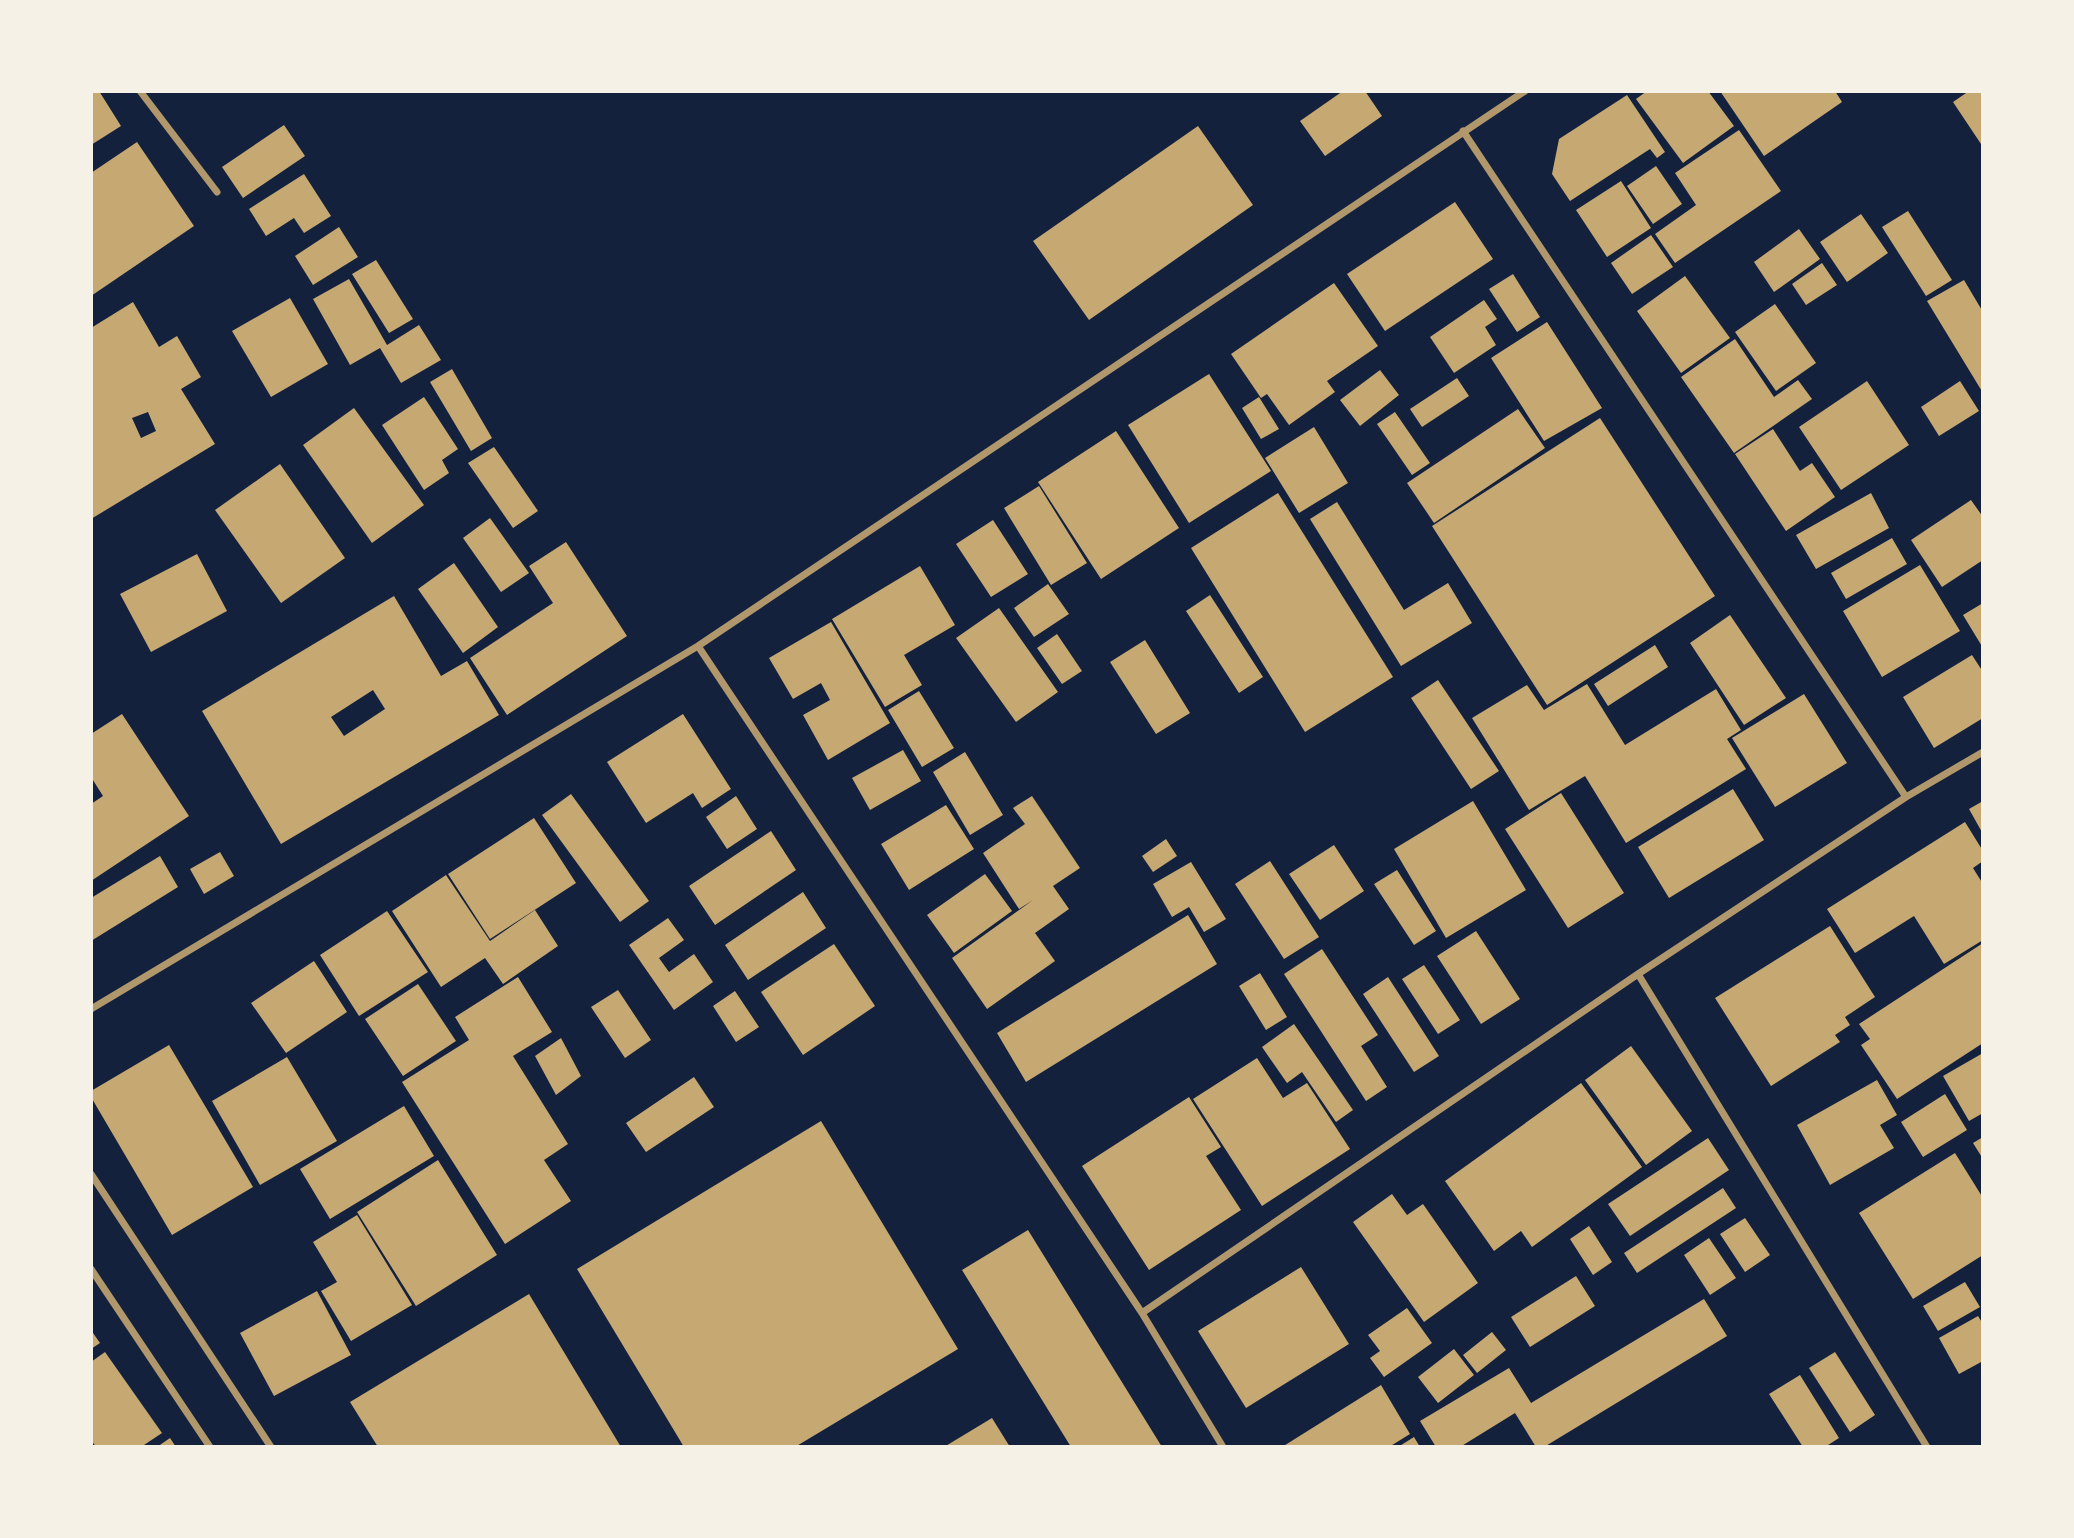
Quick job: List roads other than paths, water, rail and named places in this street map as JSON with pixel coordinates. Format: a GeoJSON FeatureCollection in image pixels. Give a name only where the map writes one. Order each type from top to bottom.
{"type":"FeatureCollection","features":[{"type":"Feature","properties":{"kind":"street"},"geometry":{"type":"LineString","coordinates":[[140,91],[217,192]]}},
{"type":"Feature","properties":{"kind":"street"},"geometry":{"type":"LineString","coordinates":[[91,1009],[698,646],[1525,91]]}},
{"type":"Feature","properties":{"kind":"street"},"geometry":{"type":"LineString","coordinates":[[1463,131],[1906,797]]}},
{"type":"Feature","properties":{"kind":"street"},"geometry":{"type":"LineString","coordinates":[[698,646],[1142,1313],[1223,1447]]}},
{"type":"Feature","properties":{"kind":"street"},"geometry":{"type":"LineString","coordinates":[[1142,1313],[1638,974],[1906,797],[1983,752]]}},
{"type":"Feature","properties":{"kind":"street"},"geometry":{"type":"LineString","coordinates":[[1638,974],[1927,1447]]}},
{"type":"Feature","properties":{"kind":"street"},"geometry":{"type":"LineString","coordinates":[[91,1174],[271,1447]]}},
{"type":"Feature","properties":{"kind":"street"},"geometry":{"type":"LineString","coordinates":[[91,1269],[210,1447]]}}]}
